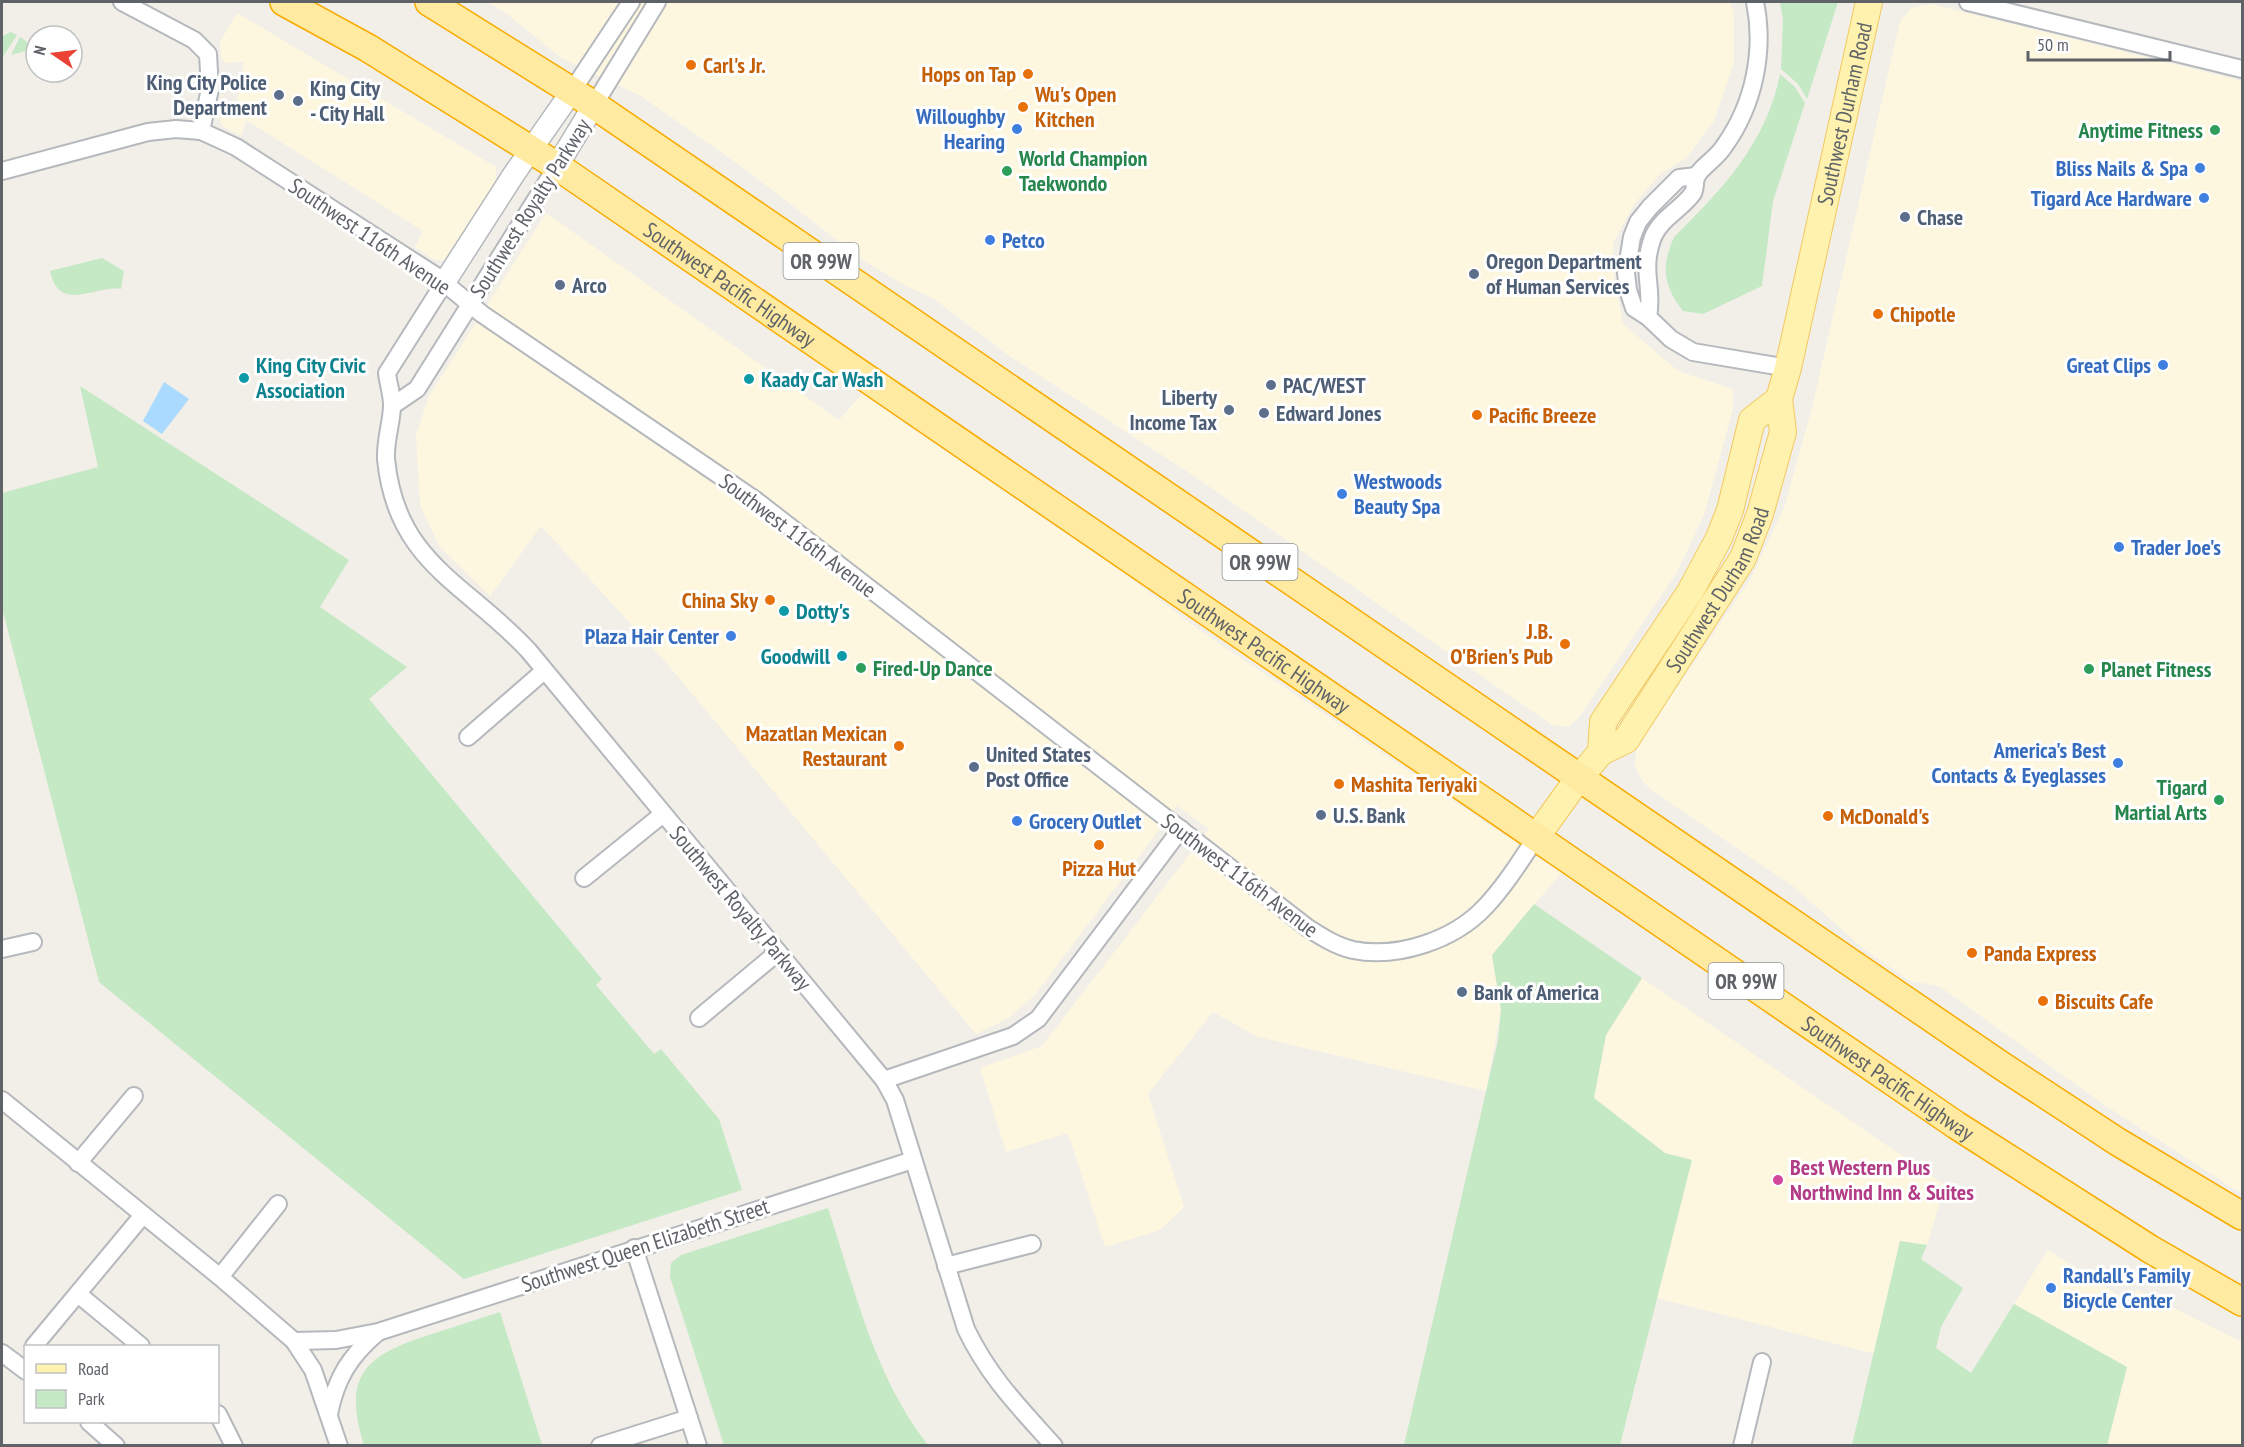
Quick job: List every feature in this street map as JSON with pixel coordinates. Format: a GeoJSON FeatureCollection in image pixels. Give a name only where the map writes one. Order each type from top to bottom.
{"type":"FeatureCollection","features":[{"type":"Feature","properties":{"kind":"highway","name":"Southwest Pacific Highway"},"geometry":{"type":"LineString","coordinates":[[284,2],[340,32],[557,166],[2013,1163],[2150,1249],[2242,1302]]}},
{"type":"Feature","properties":{"kind":"highway","name":"OR 99W"},"geometry":{"type":"LineString","coordinates":[[429,2],[583,98],[1578,779],[2002,1066],[2118,1142],[2242,1216]]}},
{"type":"Feature","properties":{"kind":"main road","name":"Southwest Durham Road"},"geometry":{"type":"LineString","coordinates":[[1537,836],[1578,779],[1601,752],[1603,722],[1690,592],[1719,538],[1730,510],[1752,420],[1779,399],[1788,368],[1869,2]]}},
{"type":"Feature","properties":{"kind":"street"},"geometry":{"type":"LineString","coordinates":[[122,2],[194,40],[208,54],[210,89],[201,131]]}},
{"type":"Feature","properties":{"kind":"street","name":"Southwest Royalty Parkway"},"geometry":{"type":"LineString","coordinates":[[392,406],[417,388],[557,166],[583,98],[631,2]]}},
{"type":"Feature","properties":{"kind":"street","name":"Southwest Royalty Parkway"},"geometry":{"type":"LineString","coordinates":[[657,2],[583,98],[531,149],[387,373],[392,406],[386,457],[395,501],[411,540],[443,575],[508,628],[884,1080],[895,1101],[966,1329],[981,1359],[1002,1390],[1054,1446]]}},
{"type":"Feature","properties":{"kind":"street"},"geometry":{"type":"LineString","coordinates":[[1755,2],[1759,20],[1759,49],[1746,110],[1725,146],[1697,176],[1693,192],[1654,235],[1647,260],[1646,281],[1652,298],[1648,317],[1671,339],[1693,352],[1788,368]]}},
{"type":"Feature","properties":{"kind":"street"},"geometry":{"type":"LineString","coordinates":[[1968,2],[2242,69]]}},
{"type":"Feature","properties":{"kind":"street","name":"Southwest 116th Avenue"},"geometry":{"type":"LineString","coordinates":[[2,171],[148,132],[176,129],[201,131],[236,147],[444,283],[470,304],[754,499],[1322,938],[1355,950],[1374,951],[1410,948],[1456,930],[1485,908],[1537,836]]}},
{"type":"Feature","properties":{"kind":"street"},"geometry":{"type":"LineString","coordinates":[[468,736],[544,671]]}},
{"type":"Feature","properties":{"kind":"street"},"geometry":{"type":"LineString","coordinates":[[584,878],[663,814]]}},
{"type":"Feature","properties":{"kind":"street"},"geometry":{"type":"LineString","coordinates":[[884,1080],[1013,1036],[1038,1019],[1181,830]]}},
{"type":"Feature","properties":{"kind":"street"},"geometry":{"type":"LineString","coordinates":[[2,949],[33,942]]}},
{"type":"Feature","properties":{"kind":"street"},"geometry":{"type":"LineString","coordinates":[[699,1018],[778,952]]}},
{"type":"Feature","properties":{"kind":"street"},"geometry":{"type":"LineString","coordinates":[[78,1163],[134,1096]]}},
{"type":"Feature","properties":{"kind":"street"},"geometry":{"type":"LineString","coordinates":[[2,1100],[220,1277],[294,1341],[312,1370],[339,1446]]}},
{"type":"Feature","properties":{"kind":"street","name":"Southwest Queen Elizabeth Street"},"geometry":{"type":"LineString","coordinates":[[294,1341],[336,1340],[378,1332],[913,1160]]}},
{"type":"Feature","properties":{"kind":"street"},"geometry":{"type":"LineString","coordinates":[[220,1277],[278,1204]]}},
{"type":"Feature","properties":{"kind":"street"},"geometry":{"type":"LineString","coordinates":[[36,1345],[143,1215]]}},
{"type":"Feature","properties":{"kind":"street"},"geometry":{"type":"LineString","coordinates":[[946,1266],[1032,1244]]}},
{"type":"Feature","properties":{"kind":"street"},"geometry":{"type":"LineString","coordinates":[[634,1248],[698,1446]]}},
{"type":"Feature","properties":{"kind":"street"},"geometry":{"type":"LineString","coordinates":[[78,1294],[139,1345]]}},
{"type":"Feature","properties":{"kind":"street","name":"Southwest Queen Elizabeth Street"},"geometry":{"type":"LineString","coordinates":[[329,1414],[334,1389],[344,1368],[358,1350],[378,1332]]}},
{"type":"Feature","properties":{"kind":"street"},"geometry":{"type":"LineString","coordinates":[[2,1353],[23,1365]]}},
{"type":"Feature","properties":{"kind":"street"},"geometry":{"type":"LineString","coordinates":[[1742,1446],[1762,1362]]}},
{"type":"Feature","properties":{"kind":"street"},"geometry":{"type":"LineString","coordinates":[[219,1416],[234,1446]]}},
{"type":"Feature","properties":{"kind":"street"},"geometry":{"type":"LineString","coordinates":[[600,1446],[689,1418]]}},
{"type":"Feature","properties":{"kind":"street"},"geometry":{"type":"LineString","coordinates":[[90,1423],[116,1446]]}},
{"type":"Feature","properties":{"kind":"shaded area"},"geometry":{"type":"Polygon","coordinates":[[[487,2],[1730,2],[1734,13],[1734,62],[1714,121],[1686,158],[1660,174],[1635,203],[1614,241],[1612,264],[1623,324],[1678,371],[1733,389],[1733,409],[1704,515],[1676,574],[1580,716],[1568,727],[1552,725],[1194,476],[1011,357],[934,299],[904,285],[860,258],[745,169],[641,96],[560,57],[506,13],[487,2]]]}},
{"type":"Feature","properties":{"kind":"shaded area"},"geometry":{"type":"Polygon","coordinates":[[[1931,4],[2242,81],[2242,1194],[2103,1104],[1939,986],[1910,981],[1864,949],[1794,887],[1650,789],[1641,779],[1635,766],[1636,750],[1642,739],[1751,578],[1785,505],[1812,408],[1900,21],[1911,8],[1931,4]]]}},
{"type":"Feature","properties":{"kind":"shaded area"},"geometry":{"type":"Polygon","coordinates":[[[237,13],[496,167],[496,188],[456,250],[445,261],[432,259],[415,247],[423,231],[246,120],[241,136],[221,125],[219,111],[237,105],[244,62],[226,63],[221,58],[220,42],[237,13]]]}},
{"type":"Feature","properties":{"kind":"shaded area"},"geometry":{"type":"Polygon","coordinates":[[[546,213],[839,420],[862,394],[1122,572],[1202,632],[1561,873],[1492,955],[1501,1010],[1486,1091],[1258,1037],[1213,1012],[1148,1094],[1184,1207],[1160,1230],[1105,1247],[1068,1133],[1006,1152],[980,1068],[1042,1046],[1209,829],[1177,806],[1035,995],[1007,1019],[976,1034],[664,660],[541,526],[490,596],[439,546],[420,505],[416,435],[429,396],[546,213]]]}},
{"type":"Feature","properties":{"kind":"shaded area"},"geometry":{"type":"Polygon","coordinates":[[[1642,978],[1945,1185],[1927,1245],[1900,1242],[1875,1354],[1657,1298],[1691,1160],[1665,1153],[1594,1098],[1606,1035],[1642,978]]]}},
{"type":"Feature","properties":{"kind":"shaded area"},"geometry":{"type":"Polygon","coordinates":[[[2048,1250],[2132,1304],[2136,1289],[2242,1342],[2242,1445],[2107,1445],[2127,1367],[2014,1304],[2048,1250]]]}},
{"type":"Feature","properties":{"kind":"green space"},"geometry":{"type":"Polygon","coordinates":[[[1780,2],[1838,2],[1807,99],[1798,84],[1781,69],[1783,20],[1780,2]]]}},
{"type":"Feature","properties":{"kind":"green space"},"geometry":{"type":"Polygon","coordinates":[[[11,32],[17,35],[2,58],[2,36],[11,32]]]}},
{"type":"Feature","properties":{"kind":"green space"},"geometry":{"type":"Polygon","coordinates":[[[20,37],[24,40],[24,51],[11,55],[20,37]]]}},
{"type":"Feature","properties":{"kind":"green space"},"geometry":{"type":"Polygon","coordinates":[[[1780,74],[1795,87],[1805,103],[1773,201],[1762,286],[1703,314],[1683,311],[1671,293],[1666,276],[1667,258],[1674,237],[1709,201],[1740,163],[1765,122],[1780,74]]]}},
{"type":"Feature","properties":{"kind":"green space"},"geometry":{"type":"Polygon","coordinates":[[[102,258],[124,271],[121,289],[70,295],[61,291],[55,284],[50,271],[102,258]]]}},
{"type":"Feature","properties":{"kind":"green space"},"geometry":{"type":"Polygon","coordinates":[[[80,386],[349,560],[320,607],[407,667],[369,699],[602,979],[596,985],[654,1054],[661,1049],[719,1119],[742,1190],[464,1279],[99,982],[2,608],[2,493],[98,467],[80,386]]]}},
{"type":"Feature","properties":{"kind":"green space"},"geometry":{"type":"Polygon","coordinates":[[[1534,904],[1642,978],[1606,1035],[1594,1098],[1665,1153],[1692,1160],[1620,1445],[1404,1445],[1498,1040],[1501,1010],[1492,955],[1534,904]]]}},
{"type":"Feature","properties":{"kind":"green space"},"geometry":{"type":"Polygon","coordinates":[[[828,1208],[857,1301],[880,1361],[909,1418],[928,1445],[724,1445],[670,1277],[671,1263],[681,1255],[828,1208]]]}},
{"type":"Feature","properties":{"kind":"green space"},"geometry":{"type":"Polygon","coordinates":[[[1900,1241],[1927,1245],[1921,1259],[1963,1288],[1941,1327],[1936,1348],[1971,1373],[2014,1304],[2127,1367],[2107,1445],[1852,1445],[1900,1241]]]}},
{"type":"Feature","properties":{"kind":"green space"},"geometry":{"type":"Polygon","coordinates":[[[500,1312],[542,1445],[364,1445],[356,1402],[358,1385],[364,1372],[375,1360],[407,1343],[500,1312]]]}},
{"type":"Feature","properties":{"kind":"water"},"geometry":{"type":"Polygon","coordinates":[[[164,382],[189,399],[162,434],[143,421],[164,382]]]}},
{"type":"Feature","properties":{"kind":"place","name":"Carl's Jr."},"geometry":{"type":"Point","coordinates":[691,65]}},
{"type":"Feature","properties":{"kind":"place","name":"Hops on Tap"},"geometry":{"type":"Point","coordinates":[1028,74]}},
{"type":"Feature","properties":{"kind":"place","name":"King City Police Department"},"geometry":{"type":"Point","coordinates":[279,95]}},
{"type":"Feature","properties":{"kind":"place","name":"King City - City Hall"},"geometry":{"type":"Point","coordinates":[298,101]}},
{"type":"Feature","properties":{"kind":"place","name":"Wu's Open Kitchen"},"geometry":{"type":"Point","coordinates":[1023,107]}},
{"type":"Feature","properties":{"kind":"place","name":"Willoughby Hearing"},"geometry":{"type":"Point","coordinates":[1017,129]}},
{"type":"Feature","properties":{"kind":"place","name":"Anytime Fitness"},"geometry":{"type":"Point","coordinates":[2215,130]}},
{"type":"Feature","properties":{"kind":"place","name":"Bliss Nails & Spa"},"geometry":{"type":"Point","coordinates":[2200,168]}},
{"type":"Feature","properties":{"kind":"place","name":"World Champion Taekwondo"},"geometry":{"type":"Point","coordinates":[1007,171]}},
{"type":"Feature","properties":{"kind":"place","name":"Tigard Ace Hardware"},"geometry":{"type":"Point","coordinates":[2204,198]}},
{"type":"Feature","properties":{"kind":"place","name":"Chase"},"geometry":{"type":"Point","coordinates":[1905,217]}},
{"type":"Feature","properties":{"kind":"place","name":"Petco"},"geometry":{"type":"Point","coordinates":[990,240]}},
{"type":"Feature","properties":{"kind":"place","name":"Oregon Department of Human Services"},"geometry":{"type":"Point","coordinates":[1474,274]}},
{"type":"Feature","properties":{"kind":"place","name":"Arco"},"geometry":{"type":"Point","coordinates":[560,285]}},
{"type":"Feature","properties":{"kind":"place","name":"Chipotle"},"geometry":{"type":"Point","coordinates":[1878,314]}},
{"type":"Feature","properties":{"kind":"place","name":"Great Clips"},"geometry":{"type":"Point","coordinates":[2163,365]}},
{"type":"Feature","properties":{"kind":"place","name":"King City Civic Association"},"geometry":{"type":"Point","coordinates":[244,378]}},
{"type":"Feature","properties":{"kind":"place","name":"Kaady Car Wash"},"geometry":{"type":"Point","coordinates":[749,379]}},
{"type":"Feature","properties":{"kind":"place","name":"PAC/WEST"},"geometry":{"type":"Point","coordinates":[1271,385]}},
{"type":"Feature","properties":{"kind":"place","name":"Liberty Income Tax"},"geometry":{"type":"Point","coordinates":[1229,410]}},
{"type":"Feature","properties":{"kind":"place","name":"Edward Jones"},"geometry":{"type":"Point","coordinates":[1264,413]}},
{"type":"Feature","properties":{"kind":"place","name":"Pacific Breeze"},"geometry":{"type":"Point","coordinates":[1477,415]}},
{"type":"Feature","properties":{"kind":"place","name":"Westwoods Beauty Spa"},"geometry":{"type":"Point","coordinates":[1342,494]}},
{"type":"Feature","properties":{"kind":"place","name":"Trader Joe's"},"geometry":{"type":"Point","coordinates":[2119,547]}},
{"type":"Feature","properties":{"kind":"place","name":"China Sky"},"geometry":{"type":"Point","coordinates":[770,600]}},
{"type":"Feature","properties":{"kind":"place","name":"Dotty's"},"geometry":{"type":"Point","coordinates":[784,611]}},
{"type":"Feature","properties":{"kind":"place","name":"Plaza Hair Center"},"geometry":{"type":"Point","coordinates":[731,636]}},
{"type":"Feature","properties":{"kind":"place","name":"J.B. O'Brien's Pub"},"geometry":{"type":"Point","coordinates":[1565,644]}},
{"type":"Feature","properties":{"kind":"place","name":"Goodwill"},"geometry":{"type":"Point","coordinates":[842,656]}},
{"type":"Feature","properties":{"kind":"place","name":"Fired-Up Dance"},"geometry":{"type":"Point","coordinates":[861,668]}},
{"type":"Feature","properties":{"kind":"place","name":"Planet Fitness"},"geometry":{"type":"Point","coordinates":[2089,669]}},
{"type":"Feature","properties":{"kind":"place","name":"Mazatlan Mexican Restaurant"},"geometry":{"type":"Point","coordinates":[899,746]}},
{"type":"Feature","properties":{"kind":"place","name":"America's Best Contacts & Eyeglasses"},"geometry":{"type":"Point","coordinates":[2118,763]}},
{"type":"Feature","properties":{"kind":"place","name":"United States Post Office"},"geometry":{"type":"Point","coordinates":[974,767]}},
{"type":"Feature","properties":{"kind":"place","name":"Mashita Teriyaki"},"geometry":{"type":"Point","coordinates":[1339,784]}},
{"type":"Feature","properties":{"kind":"place","name":"Tigard Martial Arts"},"geometry":{"type":"Point","coordinates":[2219,800]}},
{"type":"Feature","properties":{"kind":"place","name":"U.S. Bank"},"geometry":{"type":"Point","coordinates":[1321,815]}},
{"type":"Feature","properties":{"kind":"place","name":"McDonald's"},"geometry":{"type":"Point","coordinates":[1828,816]}},
{"type":"Feature","properties":{"kind":"place","name":"Grocery Outlet"},"geometry":{"type":"Point","coordinates":[1017,821]}},
{"type":"Feature","properties":{"kind":"place","name":"Pizza Hut"},"geometry":{"type":"Point","coordinates":[1099,845]}},
{"type":"Feature","properties":{"kind":"place","name":"Panda Express"},"geometry":{"type":"Point","coordinates":[1972,953]}},
{"type":"Feature","properties":{"kind":"place","name":"Bank of America"},"geometry":{"type":"Point","coordinates":[1462,992]}},
{"type":"Feature","properties":{"kind":"place","name":"Biscuits Cafe"},"geometry":{"type":"Point","coordinates":[2043,1001]}},
{"type":"Feature","properties":{"kind":"place","name":"Best Western Plus Northwind Inn & Suites"},"geometry":{"type":"Point","coordinates":[1778,1180]}},
{"type":"Feature","properties":{"kind":"place","name":"Randall's Family Bicycle Center"},"geometry":{"type":"Point","coordinates":[2051,1288]}}]}
